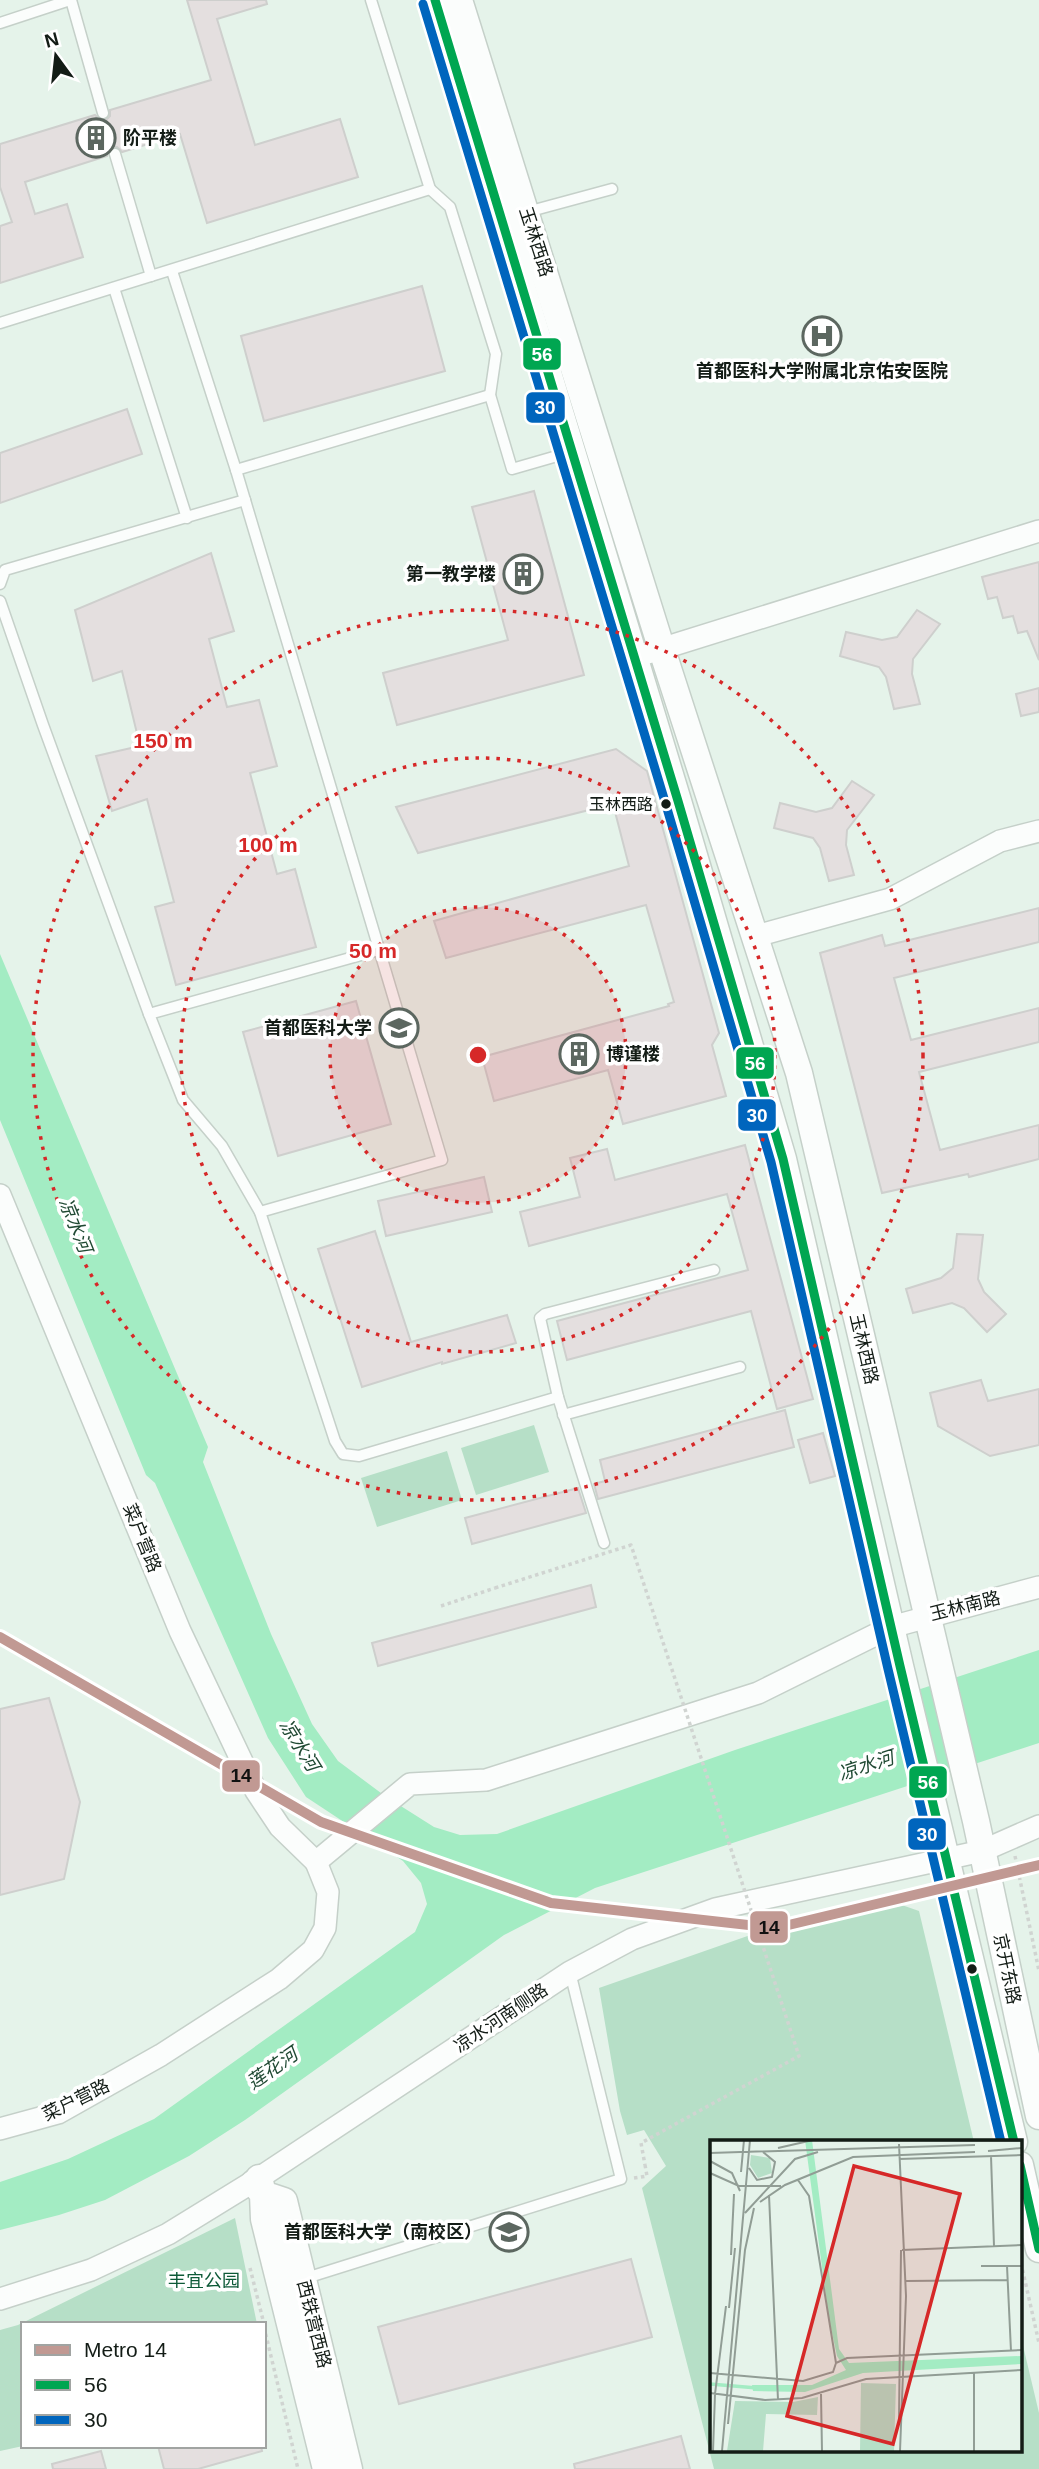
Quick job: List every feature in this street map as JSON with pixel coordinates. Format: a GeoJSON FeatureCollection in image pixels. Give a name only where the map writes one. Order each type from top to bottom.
{"type":"FeatureCollection","features":[{"type":"Feature","properties":{"kind":"street","name":"玉林西路"},"geometry":{"type":"LineString","coordinates":[[435,0],[635,657],[783,1159],[943,1846]]}},
{"type":"Feature","properties":{"kind":"street","name":"玉林西路"},"geometry":{"type":"LineString","coordinates":[[459,0],[662,650],[799,1073],[976,1821]]}},
{"type":"Feature","properties":{"kind":"street"},"geometry":{"type":"LineString","coordinates":[[635,657],[1039,531]]}},
{"type":"Feature","properties":{"kind":"street"},"geometry":{"type":"LineString","coordinates":[[756,936],[890,899],[1000,841],[1039,831]]}},
{"type":"Feature","properties":{"kind":"street","name":"菜户营路"},"geometry":{"type":"LineString","coordinates":[[0,1195],[180,1631],[250,1778],[280,1827],[321,1857],[328,1892],[325,1928],[313,1950],[288,1972],[161,2054],[58,2113],[0,2129]]}},
{"type":"Feature","properties":{"kind":"street","name":"玉林南路"},"geometry":{"type":"LineString","coordinates":[[321,1857],[410,1784],[486,1780],[758,1693],[891,1627],[927,1615],[1039,1587]]}},
{"type":"Feature","properties":{"kind":"street","name":"京开东路"},"geometry":{"type":"LineString","coordinates":[[976,1821],[1039,2116]]}},
{"type":"Feature","properties":{"kind":"street","name":"凉水河南侧路"},"geometry":{"type":"LineString","coordinates":[[0,2299],[91,2270],[168,2234],[258,2185],[570,1972],[632,1940],[715,1909],[943,1846],[982,1851],[1039,1826]]}},
{"type":"Feature","properties":{"kind":"street","name":"京开东路"},"geometry":{"type":"LineString","coordinates":[[943,1846],[1014,2140]]}},
{"type":"Feature","properties":{"kind":"street"},"geometry":{"type":"LineString","coordinates":[[1021,2169],[1039,2249]]}},
{"type":"Feature","properties":{"kind":"street","name":"西铁营西路"},"geometry":{"type":"LineString","coordinates":[[258,2185],[284,2201],[349,2469]]}},
{"type":"Feature","properties":{"kind":"street","name":"西铁营西路"},"geometry":{"type":"LineString","coordinates":[[258,2185],[326,2469]]}},
{"type":"Feature","properties":{"kind":"lane"},"geometry":{"type":"LineString","coordinates":[[0,23],[70,0],[103,113]]}},
{"type":"Feature","properties":{"kind":"lane"},"geometry":{"type":"LineString","coordinates":[[371,0],[430,189],[450,207],[496,354],[490,395],[512,468],[571,452]]}},
{"type":"Feature","properties":{"kind":"lane"},"geometry":{"type":"LineString","coordinates":[[115,154],[151,276]]}},
{"type":"Feature","properties":{"kind":"lane"},"geometry":{"type":"LineString","coordinates":[[0,323],[430,189]]}},
{"type":"Feature","properties":{"kind":"lane"},"geometry":{"type":"LineString","coordinates":[[527,212],[612,190]]}},
{"type":"Feature","properties":{"kind":"lane"},"geometry":{"type":"LineString","coordinates":[[172,271],[236,470],[442,1160],[260,1212]]}},
{"type":"Feature","properties":{"kind":"lane"},"geometry":{"type":"LineString","coordinates":[[114,288],[187,518]]}},
{"type":"Feature","properties":{"kind":"lane"},"geometry":{"type":"LineString","coordinates":[[236,470],[490,395]]}},
{"type":"Feature","properties":{"kind":"lane"},"geometry":{"type":"LineString","coordinates":[[0,584],[5,570],[245,500]]}},
{"type":"Feature","properties":{"kind":"lane"},"geometry":{"type":"LineString","coordinates":[[0,601],[43,725],[183,1100],[222,1146],[260,1212],[335,1441],[343,1454],[359,1456],[558,1397]]}},
{"type":"Feature","properties":{"kind":"lane"},"geometry":{"type":"LineString","coordinates":[[149,1014],[379,950]]}},
{"type":"Feature","properties":{"kind":"lane"},"geometry":{"type":"LineString","coordinates":[[604,1542],[558,1397],[540,1318],[545,1314],[714,1270]]}},
{"type":"Feature","properties":{"kind":"lane"},"geometry":{"type":"LineString","coordinates":[[564,1415],[740,1367]]}},
{"type":"Feature","properties":{"kind":"lane"},"geometry":{"type":"LineString","coordinates":[[303,2279],[621,2179],[570,1972]]}},
{"type":"Feature","properties":{"kind":"path"},"geometry":{"type":"LineString","coordinates":[[441,1606],[631,1545],[799,2056],[641,2143],[647,2176]]}},
{"type":"Feature","properties":{"kind":"path"},"geometry":{"type":"LineString","coordinates":[[1015,1853],[1039,1971]]}},
{"type":"Feature","properties":{"kind":"path"},"geometry":{"type":"LineString","coordinates":[[743,1918],[754,1914]]}},
{"type":"Feature","properties":{"kind":"path"},"geometry":{"type":"LineString","coordinates":[[1021,2264],[1039,2343]]}},
{"type":"Feature","properties":{"kind":"path"},"geometry":{"type":"LineString","coordinates":[[266,2335],[298,2469]]}},
{"type":"Feature","properties":{"kind":"green space"},"geometry":{"type":"Polygon","coordinates":[[[534,1425],[549,1472],[476,1495],[461,1448],[534,1425]]]}},
{"type":"Feature","properties":{"kind":"green space"},"geometry":{"type":"Polygon","coordinates":[[[447,1451],[462,1500],[377,1527],[361,1478],[447,1451]]]}},
{"type":"Feature","properties":{"kind":"green space"},"geometry":{"type":"Polygon","coordinates":[[[896,1903],[919,1911],[974,2140],[710,2140],[710,2452],[1021,2452],[1021,2337],[1039,2413],[1039,2469],[714,2469],[642,2188],[666,2166],[644,2130],[627,2135],[620,2111],[599,1988],[776,1926],[896,1903]]]}},
{"type":"Feature","properties":{"kind":"green space","name":"丰宜公园"},"geometry":{"type":"Polygon","coordinates":[[[235,2218],[257,2322],[24,2322],[235,2218]]]}},
{"type":"Feature","properties":{"kind":"green space","name":"丰宜公园"},"geometry":{"type":"Polygon","coordinates":[[[21,2324],[21,2446],[0,2451],[0,2330],[21,2324]]]}},
{"type":"Feature","properties":{"kind":"water"},"geometry":{"type":"Polygon","coordinates":[[[0,954],[208,1447],[203,1462],[271,1634],[312,1724],[338,1761],[385,1796],[434,1827],[460,1835],[497,1834],[735,1750],[1039,1650],[1039,1743],[595,1888],[504,1935],[245,2120],[189,2156],[105,2200],[0,2230],[0,2182],[68,2159],[154,2119],[415,1932],[427,1904],[421,1883],[403,1861],[306,1797],[268,1738],[155,1483],[146,1475],[0,1120],[0,954]]]}},
{"type":"Feature","properties":{"kind":"building","name":"阶平楼"},"geometry":{"type":"Polygon","coordinates":[[[187,0],[266,0],[267,4],[217,19],[255,145],[340,119],[358,177],[207,223],[180,134],[122,152],[117,147],[112,147],[107,156],[25,182],[35,214],[67,204],[83,257],[0,283],[0,226],[12,222],[0,187],[0,144],[95,115],[100,120],[106,120],[110,116],[110,110],[211,80],[187,0]]]}},
{"type":"Feature","properties":{"kind":"building"},"geometry":{"type":"Polygon","coordinates":[[[422,286],[445,371],[264,421],[241,336],[422,286]]]}},
{"type":"Feature","properties":{"kind":"building"},"geometry":{"type":"Polygon","coordinates":[[[127,409],[142,454],[0,503],[0,453],[127,409]]]}},
{"type":"Feature","properties":{"kind":"building","name":"第一教学楼"},"geometry":{"type":"Polygon","coordinates":[[[534,491],[584,675],[397,725],[383,673],[508,640],[472,507],[534,491]]]}},
{"type":"Feature","properties":{"kind":"building"},"geometry":{"type":"Polygon","coordinates":[[[211,553],[234,631],[209,639],[227,707],[259,700],[277,766],[250,773],[277,874],[295,869],[316,947],[176,985],[155,907],[174,902],[147,799],[112,811],[96,756],[140,746],[122,671],[93,681],[75,610],[211,553]]]}},
{"type":"Feature","properties":{"kind":"building"},"geometry":{"type":"Polygon","coordinates":[[[1039,562],[1039,660],[1027,631],[1018,633],[1013,616],[1003,618],[997,597],[988,599],[982,577],[1039,562]]]}},
{"type":"Feature","properties":{"kind":"building"},"geometry":{"type":"Polygon","coordinates":[[[917,610],[940,624],[913,659],[912,674],[920,704],[894,709],[886,677],[879,667],[840,656],[846,632],[882,640],[897,637],[917,610]]]}},
{"type":"Feature","properties":{"kind":"building"},"geometry":{"type":"Polygon","coordinates":[[[1039,688],[1039,712],[1021,716],[1016,694],[1039,688]]]}},
{"type":"Feature","properties":{"kind":"building"},"geometry":{"type":"Polygon","coordinates":[[[616,749],[647,771],[719,1033],[712,1045],[726,1096],[623,1124],[608,1070],[494,1101],[482,1057],[669,1006],[668,1004],[674,1002],[646,905],[446,958],[434,921],[629,866],[613,804],[418,853],[396,807],[616,749]]]}},
{"type":"Feature","properties":{"kind":"building"},"geometry":{"type":"Polygon","coordinates":[[[852,781],[874,795],[847,830],[846,845],[854,875],[829,881],[820,848],[813,838],[774,828],[780,803],[816,812],[832,808],[852,781]]]}},
{"type":"Feature","properties":{"kind":"building"},"geometry":{"type":"Polygon","coordinates":[[[1039,908],[1039,942],[894,978],[911,1040],[1039,1008],[1039,1042],[919,1072],[940,1150],[1039,1125],[1039,1159],[969,1177],[968,1174],[882,1193],[820,953],[882,935],[885,946],[1039,908]]]}},
{"type":"Feature","properties":{"kind":"building"},"geometry":{"type":"Polygon","coordinates":[[[356,1001],[391,1124],[278,1156],[243,1032],[356,1001]]]}},
{"type":"Feature","properties":{"kind":"building"},"geometry":{"type":"Polygon","coordinates":[[[745,1145],[813,1399],[777,1409],[751,1311],[567,1360],[557,1321],[748,1270],[727,1194],[529,1246],[520,1212],[580,1197],[570,1158],[607,1149],[615,1180],[745,1145]]]}},
{"type":"Feature","properties":{"kind":"building"},"geometry":{"type":"Polygon","coordinates":[[[484,1177],[492,1212],[386,1236],[378,1201],[484,1177]]]}},
{"type":"Feature","properties":{"kind":"building"},"geometry":{"type":"Polygon","coordinates":[[[375,1231],[411,1342],[507,1315],[516,1343],[362,1387],[318,1249],[375,1231]]]}},
{"type":"Feature","properties":{"kind":"building"},"geometry":{"type":"Polygon","coordinates":[[[957,1234],[983,1235],[978,1279],[984,1292],[1006,1314],[987,1332],[964,1308],[952,1303],[913,1313],[906,1289],[941,1278],[953,1268],[957,1234]]]}},
{"type":"Feature","properties":{"kind":"building"},"geometry":{"type":"Polygon","coordinates":[[[981,1380],[988,1401],[1039,1389],[1039,1445],[990,1456],[938,1426],[930,1393],[981,1380]]]}},
{"type":"Feature","properties":{"kind":"building"},"geometry":{"type":"Polygon","coordinates":[[[785,1410],[794,1447],[598,1499],[594,1484],[605,1481],[600,1460],[785,1410]]]}},
{"type":"Feature","properties":{"kind":"building"},"geometry":{"type":"Polygon","coordinates":[[[823,1433],[835,1476],[810,1483],[798,1440],[823,1433]]]}},
{"type":"Feature","properties":{"kind":"building"},"geometry":{"type":"Polygon","coordinates":[[[578,1488],[586,1513],[472,1544],[465,1518],[578,1488]]]}},
{"type":"Feature","properties":{"kind":"building"},"geometry":{"type":"Polygon","coordinates":[[[591,1585],[596,1607],[378,1666],[372,1643],[591,1585]]]}},
{"type":"Feature","properties":{"kind":"building"},"geometry":{"type":"Polygon","coordinates":[[[49,1698],[80,1802],[64,1879],[0,1895],[0,1709],[49,1698]]]}},
{"type":"Feature","properties":{"kind":"building"},"geometry":{"type":"Polygon","coordinates":[[[631,2259],[652,2337],[399,2404],[378,2327],[631,2259]]]}},
{"type":"Feature","properties":{"kind":"building"},"geometry":{"type":"Polygon","coordinates":[[[681,2436],[690,2469],[575,2469],[574,2464],[681,2436]]]}},
{"type":"Feature","properties":{"kind":"building"},"geometry":{"type":"Polygon","coordinates":[[[159,2448],[261,2448],[262,2451],[198,2469],[164,2469],[159,2448]]]}},
{"type":"Feature","properties":{"kind":"building"},"geometry":{"type":"Polygon","coordinates":[[[101,2451],[106,2469],[53,2469],[52,2464],[101,2451]]]}},
{"type":"Feature","properties":{"kind":"metro line","name":"14"},"geometry":{"type":"LineString","coordinates":[[0,1637],[321,1822],[551,1903],[776,1928],[1039,1865]]}},
{"type":"Feature","properties":{"kind":"transit line","name":"56"},"geometry":{"type":"LineString","coordinates":[[435,0],[678,801],[783,1159],[1014,2140]]}},
{"type":"Feature","properties":{"kind":"transit line","name":"30"},"geometry":{"type":"LineString","coordinates":[[423,4],[666,805],[771,1162],[1001,2140]]}},
{"type":"Feature","properties":{"kind":"transit line","name":"56"},"geometry":{"type":"LineString","coordinates":[[1021,2169],[1039,2249]]}},
{"type":"Feature","properties":{"kind":"place","name":"阶平楼"},"geometry":{"type":"Point","coordinates":[96,138]}},
{"type":"Feature","properties":{"kind":"place","name":"首都医科大学附属北京佑安医院"},"geometry":{"type":"Point","coordinates":[822,336]}},
{"type":"Feature","properties":{"kind":"place","name":"第一教学楼"},"geometry":{"type":"Point","coordinates":[523,574]}},
{"type":"Feature","properties":{"kind":"place","name":"玉林西路"},"geometry":{"type":"Point","coordinates":[666,804]}},
{"type":"Feature","properties":{"kind":"place","name":"首都医科大学"},"geometry":{"type":"Point","coordinates":[399,1028]}},
{"type":"Feature","properties":{"kind":"place","name":"博谨楼"},"geometry":{"type":"Point","coordinates":[579,1054]}},
{"type":"Feature","properties":{"kind":"place","name":"首都医科大学（南校区）"},"geometry":{"type":"Point","coordinates":[509,2232]}},
{"type":"Feature","properties":{"kind":"water label","name":"凉水河"},"geometry":{"type":"Point","coordinates":[76,1225]}},
{"type":"Feature","properties":{"kind":"water label","name":"凉水河"},"geometry":{"type":"Point","coordinates":[300,1745]}},
{"type":"Feature","properties":{"kind":"water label","name":"凉水河"},"geometry":{"type":"Point","coordinates":[866,1765]}},
{"type":"Feature","properties":{"kind":"water label","name":"莲花河"},"geometry":{"type":"Point","coordinates":[272,2068]}}]}
